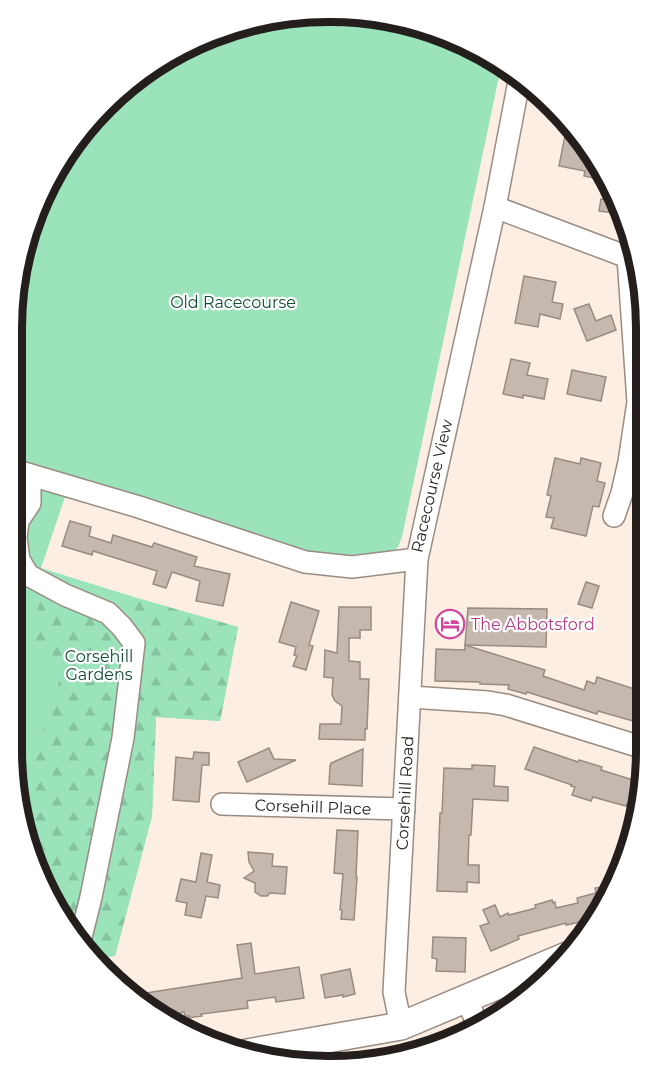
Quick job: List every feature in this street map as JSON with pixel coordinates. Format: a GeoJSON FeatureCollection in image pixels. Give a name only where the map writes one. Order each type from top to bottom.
{"type":"FeatureCollection","features":[{"type":"Feature","properties":{"kind":"main road"},"geometry":{"type":"LineString","coordinates":[[264,1050],[401,1026],[549,963]]}},
{"type":"Feature","properties":{"kind":"street","name":"Racecourse View"},"geometry":{"type":"LineString","coordinates":[[22,472],[138,507],[305,562],[352,567],[417,559],[495,207],[518,88]]}},
{"type":"Feature","properties":{"kind":"street"},"geometry":{"type":"LineString","coordinates":[[495,207],[627,257]]}},
{"type":"Feature","properties":{"kind":"street"},"geometry":{"type":"LineString","coordinates":[[635,305],[636,345]]}},
{"type":"Feature","properties":{"kind":"street"},"geometry":{"type":"LineString","coordinates":[[615,516],[624,483],[636,414]]}},
{"type":"Feature","properties":{"kind":"street"},"geometry":{"type":"LineString","coordinates":[[22,472],[30,504],[22,515]]}},
{"type":"Feature","properties":{"kind":"street","name":"Corsehill Road"},"geometry":{"type":"LineString","coordinates":[[401,1026],[394,992],[417,559]]}},
{"type":"Feature","properties":{"kind":"street"},"geometry":{"type":"LineString","coordinates":[[22,565],[28,575],[65,595],[108,613],[134,643],[123,738],[82,932]]}},
{"type":"Feature","properties":{"kind":"street"},"geometry":{"type":"LineString","coordinates":[[410,697],[506,705],[636,746]]}},
{"type":"Feature","properties":{"kind":"street","name":"Corsehill Place"},"geometry":{"type":"LineString","coordinates":[[222,804],[404,809]]}},
{"type":"Feature","properties":{"kind":"street"},"geometry":{"type":"LineString","coordinates":[[466,998],[475,1019]]}},
{"type":"Feature","properties":{"kind":"green space","name":"Old Racecourse"},"geometry":{"type":"Polygon","coordinates":[[[329,22],[389,28],[428,39],[465,54],[499,74],[402,537],[393,552],[330,559],[22,463],[22,329],[28,269],[46,212],[54,193],[74,159],[112,112],[142,86],[193,54],[230,39],[269,28],[329,22]]]}},
{"type":"Feature","properties":{"kind":"green space","name":"Corsehill Gardens"},"geometry":{"type":"Polygon","coordinates":[[[22,479],[66,494],[41,568],[238,627],[220,721],[156,717],[152,816],[115,956],[104,958],[86,937],[54,886],[39,849],[28,810],[23,770],[22,662],[24,657],[22,656],[22,479]]]}},
{"type":"Feature","properties":{"kind":"green space","name":"Corsehill Gardens"},"geometry":{"type":"Polygon","coordinates":[[[41,591],[108,618],[137,598],[238,627],[220,721],[156,717],[152,816],[115,956],[100,953],[74,920],[56,889],[55,880],[44,861],[33,829],[25,791],[61,675],[31,654],[41,591]]]}},
{"type":"Feature","properties":{"kind":"building"},"geometry":{"type":"Polygon","coordinates":[[[565,136],[567,136],[595,178],[584,176],[585,171],[559,166],[565,136]]]}},
{"type":"Feature","properties":{"kind":"building"},"geometry":{"type":"Polygon","coordinates":[[[601,199],[607,200],[612,213],[599,211],[601,199]]]}},
{"type":"Feature","properties":{"kind":"building"},"geometry":{"type":"Polygon","coordinates":[[[524,276],[556,282],[552,302],[563,304],[560,319],[540,314],[538,327],[515,323],[524,276]]]}},
{"type":"Feature","properties":{"kind":"building"},"geometry":{"type":"Polygon","coordinates":[[[589,304],[596,321],[611,315],[616,330],[587,341],[574,309],[589,304]]]}},
{"type":"Feature","properties":{"kind":"building"},"geometry":{"type":"Polygon","coordinates":[[[511,359],[530,363],[527,375],[548,379],[544,399],[503,394],[511,359]]]}},
{"type":"Feature","properties":{"kind":"building"},"geometry":{"type":"Polygon","coordinates":[[[572,370],[606,377],[601,401],[567,394],[572,370]]]}},
{"type":"Feature","properties":{"kind":"building"},"geometry":{"type":"Polygon","coordinates":[[[555,458],[580,464],[581,458],[601,463],[597,481],[605,483],[599,507],[593,506],[586,536],[551,528],[554,518],[546,517],[551,496],[547,495],[555,458]]]}},
{"type":"Feature","properties":{"kind":"building"},"geometry":{"type":"Polygon","coordinates":[[[70,521],[91,527],[89,536],[111,543],[113,535],[152,547],[154,543],[197,557],[194,566],[230,574],[223,606],[196,601],[200,581],[172,572],[166,588],[153,584],[157,571],[93,551],[92,555],[62,546],[70,521]]]}},
{"type":"Feature","properties":{"kind":"building"},"geometry":{"type":"Polygon","coordinates":[[[586,582],[599,586],[592,608],[578,604],[586,582]]]}},
{"type":"Feature","properties":{"kind":"building"},"geometry":{"type":"Polygon","coordinates":[[[291,602],[319,611],[309,645],[313,646],[306,670],[293,666],[297,656],[294,655],[296,647],[279,642],[291,602]]]}},
{"type":"Feature","properties":{"kind":"building"},"geometry":{"type":"Polygon","coordinates":[[[339,607],[371,607],[371,630],[360,630],[360,638],[349,638],[349,661],[360,662],[360,679],[369,679],[365,740],[319,739],[320,724],[341,724],[342,706],[335,701],[332,695],[333,678],[324,677],[325,650],[337,653],[339,607]]]}},
{"type":"Feature","properties":{"kind":"building"},"geometry":{"type":"Polygon","coordinates":[[[468,608],[547,609],[546,647],[465,645],[468,608]]]}},
{"type":"Feature","properties":{"kind":"building"},"geometry":{"type":"Polygon","coordinates":[[[465,645],[545,670],[543,676],[584,690],[587,681],[595,684],[597,677],[636,689],[636,721],[598,711],[597,714],[527,692],[526,694],[508,689],[509,685],[435,681],[436,649],[465,650],[465,645]]]}},
{"type":"Feature","properties":{"kind":"building"},"geometry":{"type":"Polygon","coordinates":[[[534,747],[578,762],[579,760],[602,767],[601,770],[634,780],[631,805],[593,797],[591,801],[572,795],[575,787],[572,785],[525,769],[534,747]]]}},
{"type":"Feature","properties":{"kind":"building"},"geometry":{"type":"Polygon","coordinates":[[[269,748],[274,759],[296,760],[247,782],[238,762],[269,748]]]}},
{"type":"Feature","properties":{"kind":"building"},"geometry":{"type":"Polygon","coordinates":[[[363,749],[362,786],[329,784],[331,763],[363,749]]]}},
{"type":"Feature","properties":{"kind":"building"},"geometry":{"type":"Polygon","coordinates":[[[194,752],[209,753],[209,765],[202,765],[199,802],[173,800],[176,757],[193,759],[194,752]]]}},
{"type":"Feature","properties":{"kind":"building"},"geometry":{"type":"Polygon","coordinates":[[[472,765],[495,766],[494,786],[508,787],[508,801],[473,799],[468,865],[479,865],[479,883],[467,882],[467,892],[437,891],[444,768],[472,769],[472,765]]]}},
{"type":"Feature","properties":{"kind":"building"},"geometry":{"type":"Polygon","coordinates":[[[337,830],[358,831],[354,920],[341,919],[343,874],[334,873],[337,830]]]}},
{"type":"Feature","properties":{"kind":"building"},"geometry":{"type":"Polygon","coordinates":[[[248,852],[273,854],[272,866],[287,867],[285,894],[270,893],[267,896],[261,896],[255,892],[255,883],[244,878],[254,871],[249,862],[248,852]]]}},
{"type":"Feature","properties":{"kind":"building"},"geometry":{"type":"Polygon","coordinates":[[[201,853],[212,855],[207,882],[220,885],[218,898],[206,896],[201,918],[185,915],[187,903],[176,901],[181,879],[196,882],[201,853]]]}},
{"type":"Feature","properties":{"kind":"building"},"geometry":{"type":"Polygon","coordinates":[[[604,887],[583,921],[566,925],[566,923],[518,936],[519,939],[491,951],[480,926],[489,923],[483,910],[495,905],[500,917],[508,913],[509,915],[536,908],[535,905],[552,900],[556,908],[578,903],[577,898],[596,893],[595,888],[604,887]]]}},
{"type":"Feature","properties":{"kind":"building"},"geometry":{"type":"Polygon","coordinates":[[[433,937],[466,938],[465,972],[436,971],[437,959],[432,958],[433,937]]]}},
{"type":"Feature","properties":{"kind":"building"},"geometry":{"type":"Polygon","coordinates":[[[251,943],[255,974],[299,967],[304,998],[276,1002],[275,997],[247,1001],[248,1008],[201,1014],[202,1016],[189,1018],[184,1012],[176,1014],[176,1011],[170,1012],[143,993],[242,978],[237,945],[251,943]]]}},
{"type":"Feature","properties":{"kind":"building"},"geometry":{"type":"Polygon","coordinates":[[[350,969],[355,994],[325,998],[321,975],[350,969]]]}},
{"type":"Feature","properties":{"kind":"place","name":"The Abbotsford"},"geometry":{"type":"Point","coordinates":[450,624]}}]}
